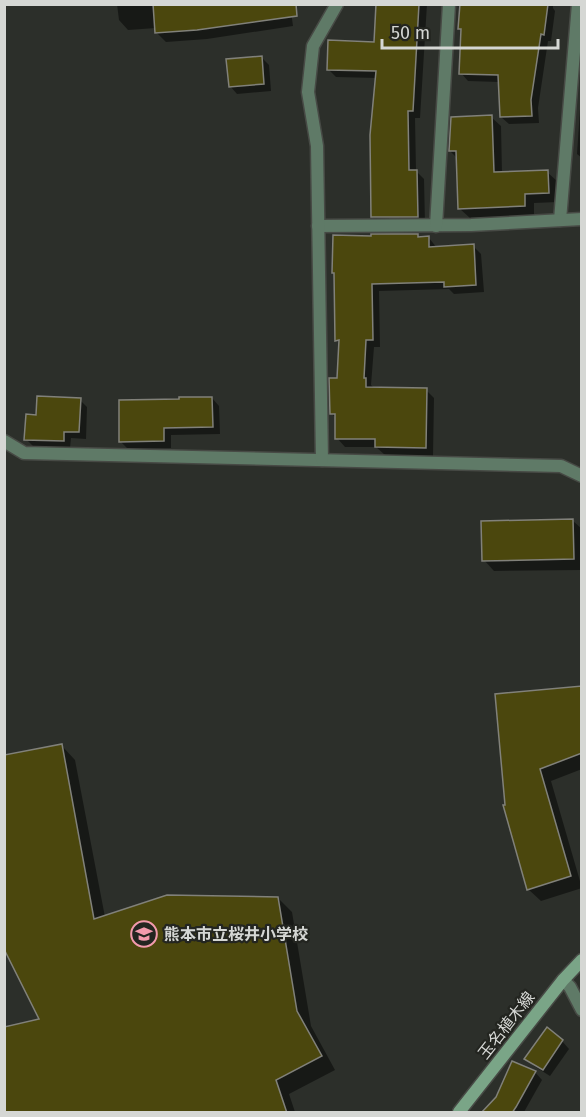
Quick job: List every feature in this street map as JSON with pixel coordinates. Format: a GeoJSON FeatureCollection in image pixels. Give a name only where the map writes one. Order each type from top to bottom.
{"type":"FeatureCollection","features":[{"type":"Feature","properties":{"kind":"main road","name":"玉名植木線"},"geometry":{"type":"LineString","coordinates":[[459,1113],[563,980],[582,960]]}},
{"type":"Feature","properties":{"kind":"street"},"geometry":{"type":"LineString","coordinates":[[322,460],[317,146],[308,92],[313,46],[338,4]]}},
{"type":"Feature","properties":{"kind":"street"},"geometry":{"type":"LineString","coordinates":[[436,226],[450,4]]}},
{"type":"Feature","properties":{"kind":"street"},"geometry":{"type":"LineString","coordinates":[[560,220],[578,4]]}},
{"type":"Feature","properties":{"kind":"street"},"geometry":{"type":"LineString","coordinates":[[318,226],[436,226],[582,219]]}},
{"type":"Feature","properties":{"kind":"street"},"geometry":{"type":"LineString","coordinates":[[4,441],[24,453],[561,466],[582,476]]}},
{"type":"Feature","properties":{"kind":"street"},"geometry":{"type":"LineString","coordinates":[[563,980],[570,987],[582,1010]]}},
{"type":"Feature","properties":{"kind":"building"},"geometry":{"type":"Polygon","coordinates":[[[153,4],[296,4],[297,16],[197,30],[155,33],[153,4]]]}},
{"type":"Feature","properties":{"kind":"building"},"geometry":{"type":"Polygon","coordinates":[[[376,4],[419,4],[413,111],[408,111],[409,170],[417,170],[418,217],[371,217],[370,135],[376,71],[327,70],[328,40],[374,42],[376,4]]]}},
{"type":"Feature","properties":{"kind":"building"},"geometry":{"type":"Polygon","coordinates":[[[460,4],[548,4],[531,100],[532,116],[500,117],[498,75],[459,74],[460,4]]]}},
{"type":"Feature","properties":{"kind":"building"},"geometry":{"type":"Polygon","coordinates":[[[262,56],[264,84],[229,87],[226,59],[262,56]]]}},
{"type":"Feature","properties":{"kind":"building"},"geometry":{"type":"Polygon","coordinates":[[[492,115],[494,172],[548,170],[549,193],[525,194],[525,206],[458,209],[456,151],[449,151],[451,117],[492,115]]]}},
{"type":"Feature","properties":{"kind":"building"},"geometry":{"type":"Polygon","coordinates":[[[371,234],[429,236],[429,247],[474,244],[476,285],[444,287],[444,282],[372,284],[373,340],[366,340],[364,378],[366,378],[366,387],[427,388],[426,448],[375,447],[375,439],[335,439],[335,414],[330,414],[329,378],[337,378],[339,340],[335,341],[333,235],[371,236],[371,234]]]}},
{"type":"Feature","properties":{"kind":"building"},"geometry":{"type":"Polygon","coordinates":[[[37,396],[81,398],[79,432],[64,432],[64,441],[24,440],[26,414],[36,415],[37,396]]]}},
{"type":"Feature","properties":{"kind":"building"},"geometry":{"type":"Polygon","coordinates":[[[179,397],[212,397],[213,427],[164,428],[164,441],[119,442],[119,400],[179,399],[179,397]]]}},
{"type":"Feature","properties":{"kind":"building"},"geometry":{"type":"Polygon","coordinates":[[[573,519],[574,559],[482,561],[481,521],[573,519]]]}},
{"type":"Feature","properties":{"kind":"building"},"geometry":{"type":"Polygon","coordinates":[[[582,686],[582,753],[540,769],[571,876],[527,890],[503,805],[505,805],[495,694],[582,686]]]}},
{"type":"Feature","properties":{"kind":"building","name":"熊本市立桜井小学校"},"geometry":{"type":"Polygon","coordinates":[[[62,744],[94,919],[167,895],[278,897],[297,1011],[322,1056],[276,1080],[287,1113],[4,1113],[4,1027],[39,1019],[4,949],[4,755],[62,744]]]}},
{"type":"Feature","properties":{"kind":"building"},"geometry":{"type":"Polygon","coordinates":[[[547,1027],[563,1040],[543,1070],[524,1059],[547,1027]]]}},
{"type":"Feature","properties":{"kind":"building"},"geometry":{"type":"Polygon","coordinates":[[[512,1061],[536,1071],[516,1107],[512,1113],[481,1113],[496,1097],[512,1061]]]}},
{"type":"Feature","properties":{"kind":"place","name":"熊本市立桜井小学校"},"geometry":{"type":"Point","coordinates":[144,934]}}]}
